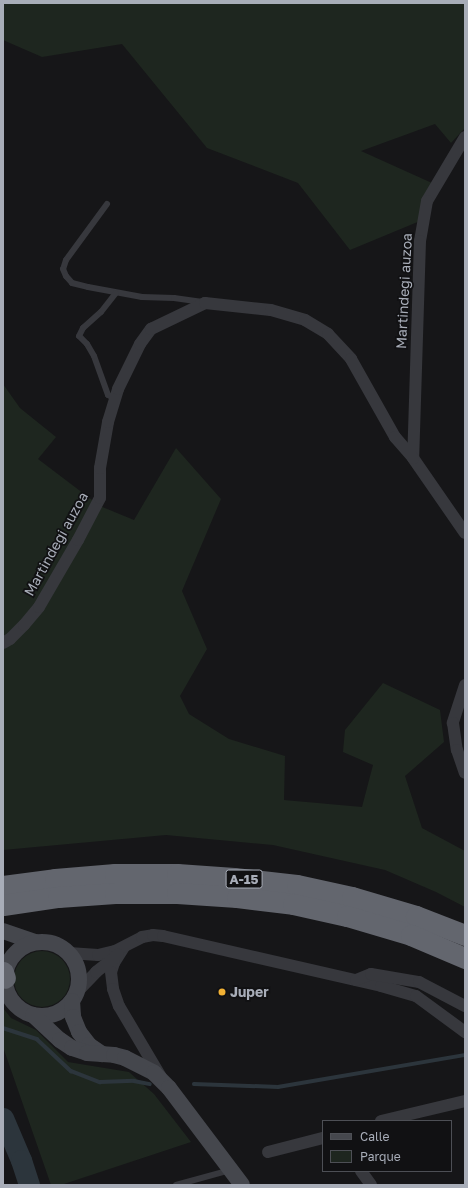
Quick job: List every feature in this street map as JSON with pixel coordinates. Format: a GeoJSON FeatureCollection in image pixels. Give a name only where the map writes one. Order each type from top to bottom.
{"type":"FeatureCollection","features":[{"type":"Feature","properties":{"kind":"highway","name":"A-15"},"geometry":{"type":"LineString","coordinates":[[9,885],[55,878],[115,874],[177,874],[234,878],[297,886],[352,897],[416,916],[465,935]]}},
{"type":"Feature","properties":{"kind":"highway","name":"A-15"},"geometry":{"type":"LineString","coordinates":[[3,905],[37,900],[115,893],[177,892],[237,896],[294,904],[347,916],[411,935],[465,958]]}},
{"type":"Feature","properties":{"kind":"main road"},"geometry":{"type":"LineString","coordinates":[[3,931],[35,942],[50,942],[63,948],[74,958],[79,972],[73,1017],[79,1032],[89,1045],[102,1054]]}},
{"type":"Feature","properties":{"kind":"main road"},"geometry":{"type":"LineString","coordinates":[[35,942],[27,945],[13,956],[4,971],[6,988],[10,997],[24,1011],[40,1016],[55,1014],[62,1011],[75,996]]}},
{"type":"Feature","properties":{"kind":"main road"},"geometry":{"type":"LineString","coordinates":[[33,1015],[60,1040],[72,1048],[87,1053],[114,1055],[135,1062],[163,1080],[242,1185]]}},
{"type":"Feature","properties":{"kind":"street","name":"Martindegi auzoa"},"geometry":{"type":"LineString","coordinates":[[413,458],[420,240],[427,201],[465,137]]}},
{"type":"Feature","properties":{"kind":"street","name":"Martindegi auzoa"},"geometry":{"type":"LineString","coordinates":[[3,643],[20,630],[39,607],[78,540],[100,498],[100,468],[108,422],[118,389],[140,344],[151,329],[205,303]]}},
{"type":"Feature","properties":{"kind":"street"},"geometry":{"type":"LineString","coordinates":[[205,303],[271,310],[305,320],[328,334],[351,359],[395,437],[413,458],[465,533]]}},
{"type":"Feature","properties":{"kind":"street"},"geometry":{"type":"LineString","coordinates":[[465,685],[453,723],[457,750],[465,773]]}},
{"type":"Feature","properties":{"kind":"street"},"geometry":{"type":"LineString","coordinates":[[75,996],[96,972],[122,950],[142,938],[153,935],[356,980],[416,996],[465,1032]]}},
{"type":"Feature","properties":{"kind":"street"},"geometry":{"type":"LineString","coordinates":[[69,953],[98,955],[122,950]]}},
{"type":"Feature","properties":{"kind":"street"},"geometry":{"type":"LineString","coordinates":[[122,950],[111,972],[115,998],[163,1080]]}},
{"type":"Feature","properties":{"kind":"street"},"geometry":{"type":"LineString","coordinates":[[356,980],[371,974],[419,982],[465,1006]]}},
{"type":"Feature","properties":{"kind":"street"},"geometry":{"type":"LineString","coordinates":[[385,1120],[465,1101]]}},
{"type":"Feature","properties":{"kind":"street"},"geometry":{"type":"LineString","coordinates":[[268,1152],[322,1138]]}},
{"type":"Feature","properties":{"kind":"street"},"geometry":{"type":"LineString","coordinates":[[362,1172],[371,1185]]}},
{"type":"Feature","properties":{"kind":"lane"},"geometry":{"type":"LineString","coordinates":[[107,204],[78,242],[63,268],[66,276],[72,283],[116,293],[205,303]]}},
{"type":"Feature","properties":{"kind":"lane"},"geometry":{"type":"LineString","coordinates":[[115,399],[108,395],[94,356],[87,344],[79,336],[83,328],[101,312],[116,293]]}},
{"type":"Feature","properties":{"kind":"lane"},"geometry":{"type":"LineString","coordinates":[[176,1185],[231,1170]]}},
{"type":"Feature","properties":{"kind":"green space"},"geometry":{"type":"Polygon","coordinates":[[[3,3],[465,3],[465,128],[451,143],[435,124],[361,151],[432,183],[420,221],[350,250],[298,183],[207,148],[122,44],[42,57],[3,40],[3,3]]]}},
{"type":"Feature","properties":{"kind":"green space"},"geometry":{"type":"Polygon","coordinates":[[[3,384],[20,408],[56,437],[38,459],[100,506],[134,520],[176,448],[221,499],[182,591],[207,649],[180,696],[189,714],[229,739],[285,756],[284,800],[362,807],[373,765],[343,752],[345,730],[383,683],[440,710],[444,742],[405,776],[422,828],[465,851],[465,907],[436,892],[385,870],[273,845],[166,835],[3,850],[3,384]]]}},
{"type":"Feature","properties":{"kind":"green space"},"geometry":{"type":"Polygon","coordinates":[[[37,951],[47,951],[62,959],[68,968],[70,979],[68,990],[62,999],[47,1007],[37,1007],[26,1002],[19,995],[14,984],[14,974],[19,963],[26,956],[37,951]]]}},
{"type":"Feature","properties":{"kind":"green space"},"geometry":{"type":"Polygon","coordinates":[[[3,1008],[11,1018],[36,1030],[68,1062],[129,1072],[154,1094],[191,1142],[61,1185],[51,1185],[3,1047],[3,1008]]]}},
{"type":"Feature","properties":{"kind":"waterway"},"geometry":{"type":"LineString","coordinates":[[3,1028],[37,1039],[71,1071],[100,1082],[134,1081],[150,1084]]}},
{"type":"Feature","properties":{"kind":"waterway"},"geometry":{"type":"LineString","coordinates":[[194,1084],[278,1087],[465,1055]]}},
{"type":"Feature","properties":{"kind":"waterway"},"geometry":{"type":"LineString","coordinates":[[3,1118],[21,1160],[29,1185]]}},
{"type":"Feature","properties":{"kind":"place","name":"Juper"},"geometry":{"type":"Point","coordinates":[222,992]}}]}
